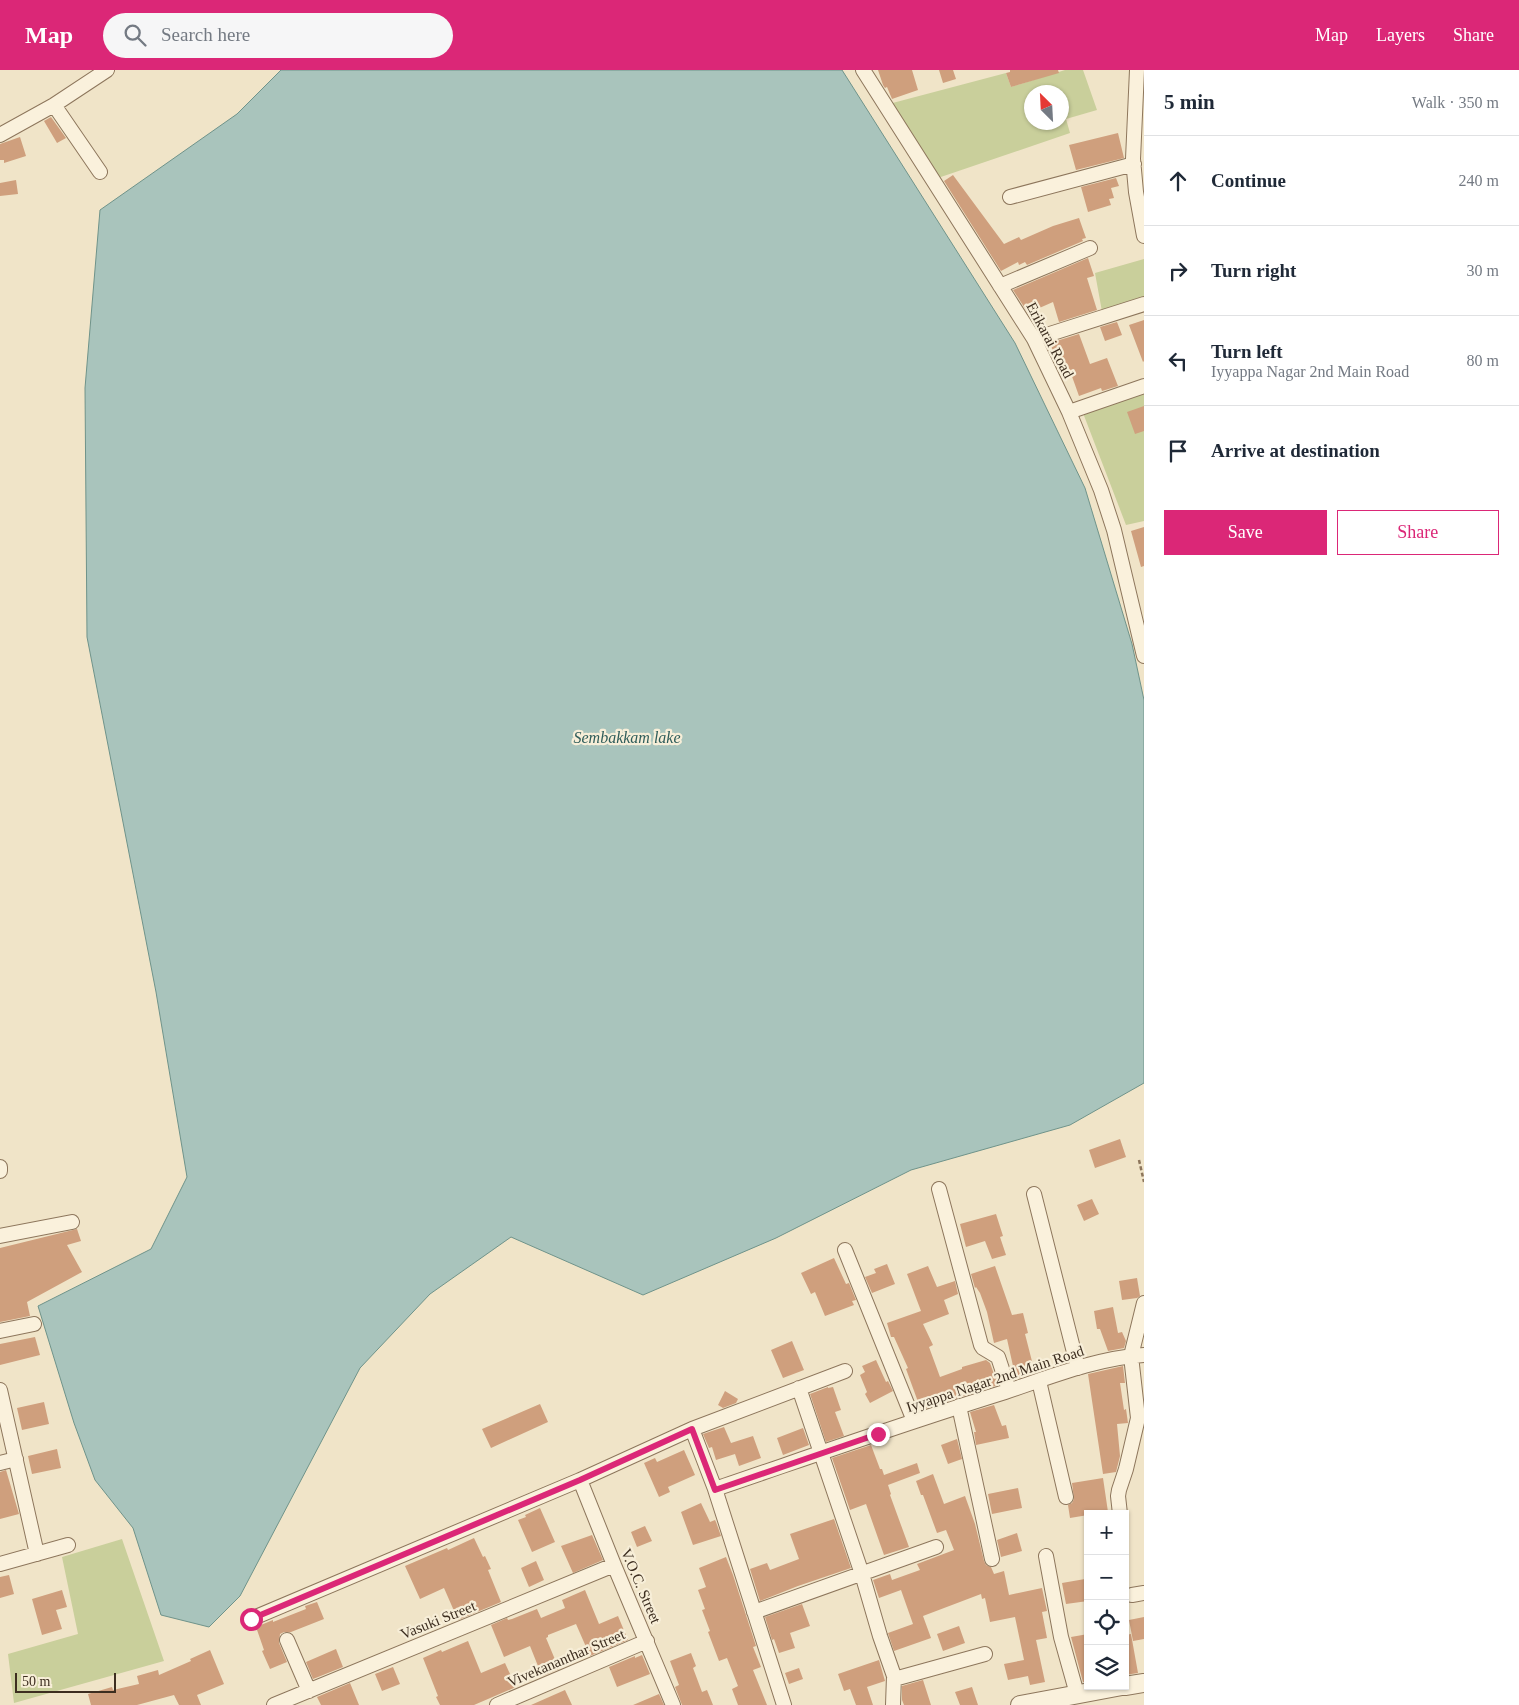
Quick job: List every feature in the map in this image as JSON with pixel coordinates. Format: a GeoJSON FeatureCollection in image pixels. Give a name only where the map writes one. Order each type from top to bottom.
{"type":"FeatureCollection","features":[{"type":"Feature","properties":{"kind":"street"},"geometry":{"type":"LineString","coordinates":[[0,135],[54,104],[107,70]]}},
{"type":"Feature","properties":{"kind":"street","name":"Erikarai Road"},"geometry":{"type":"LineString","coordinates":[[863,70],[1034,339],[1069,412],[1101,490],[1114,530],[1144,656]]}},
{"type":"Feature","properties":{"kind":"street"},"geometry":{"type":"LineString","coordinates":[[1137,70],[1134,164],[1136,192],[1144,236]]}},
{"type":"Feature","properties":{"kind":"street"},"geometry":{"type":"LineString","coordinates":[[54,104],[100,172]]}},
{"type":"Feature","properties":{"kind":"street"},"geometry":{"type":"LineString","coordinates":[[1010,198],[1134,164]]}},
{"type":"Feature","properties":{"kind":"street"},"geometry":{"type":"LineString","coordinates":[[1000,286],[1090,248]]}},
{"type":"Feature","properties":{"kind":"street"},"geometry":{"type":"LineString","coordinates":[[1034,339],[1144,304]]}},
{"type":"Feature","properties":{"kind":"street"},"geometry":{"type":"LineString","coordinates":[[1069,412],[1144,386]]}},
{"type":"Feature","properties":{"kind":"street"},"geometry":{"type":"LineString","coordinates":[[939,1189],[981,1345],[998,1357],[1009,1390]]}},
{"type":"Feature","properties":{"kind":"street"},"geometry":{"type":"LineString","coordinates":[[1034,1194],[1078,1368]]}},
{"type":"Feature","properties":{"kind":"street"},"geometry":{"type":"LineString","coordinates":[[0,1236],[72,1222]]}},
{"type":"Feature","properties":{"kind":"street"},"geometry":{"type":"LineString","coordinates":[[845,1250],[914,1422]]}},
{"type":"Feature","properties":{"kind":"street"},"geometry":{"type":"LineString","coordinates":[[1120,1510],[1118,1490],[1126,1469],[1138,1418],[1137,1356],[1144,1303]]}},
{"type":"Feature","properties":{"kind":"street"},"geometry":{"type":"LineString","coordinates":[[0,1331],[34,1324]]}},
{"type":"Feature","properties":{"kind":"street","name":"Iyyappa Nagar 2nd Main Road"},"geometry":{"type":"LineString","coordinates":[[715,1490],[959,1406],[1078,1368],[1137,1356]]}},
{"type":"Feature","properties":{"kind":"street"},"geometry":{"type":"LineString","coordinates":[[251,1619],[580,1480],[692,1429],[845,1371]]}},
{"type":"Feature","properties":{"kind":"street"},"geometry":{"type":"LineString","coordinates":[[1039,1381],[1066,1497]]}},
{"type":"Feature","properties":{"kind":"street"},"geometry":{"type":"LineString","coordinates":[[799,1388],[862,1574],[894,1676],[893,1705]]}},
{"type":"Feature","properties":{"kind":"street"},"geometry":{"type":"LineString","coordinates":[[0,1390],[37,1554]]}},
{"type":"Feature","properties":{"kind":"street"},"geometry":{"type":"LineString","coordinates":[[959,1406],[992,1559]]}},
{"type":"Feature","properties":{"kind":"street"},"geometry":{"type":"LineString","coordinates":[[692,1429],[715,1490],[784,1705]]}},
{"type":"Feature","properties":{"kind":"street"},"geometry":{"type":"LineString","coordinates":[[0,1463],[16,1459]]}},
{"type":"Feature","properties":{"kind":"street","name":"V.O.C. Street"},"geometry":{"type":"LineString","coordinates":[[580,1480],[673,1705]]}},
{"type":"Feature","properties":{"kind":"street"},"geometry":{"type":"LineString","coordinates":[[0,1564],[68,1545]]}},
{"type":"Feature","properties":{"kind":"street"},"geometry":{"type":"LineString","coordinates":[[754,1612],[936,1547]]}},
{"type":"Feature","properties":{"kind":"street"},"geometry":{"type":"LineString","coordinates":[[1046,1556],[1062,1637],[1077,1694]]}},
{"type":"Feature","properties":{"kind":"street","name":"Vasuki Street"},"geometry":{"type":"LineString","coordinates":[[274,1705],[614,1565]]}},
{"type":"Feature","properties":{"kind":"street"},"geometry":{"type":"LineString","coordinates":[[288,1640],[309,1691]]}},
{"type":"Feature","properties":{"kind":"street","name":"Vivekananthar Street"},"geometry":{"type":"LineString","coordinates":[[497,1705],[647,1641]]}},
{"type":"Feature","properties":{"kind":"street"},"geometry":{"type":"LineString","coordinates":[[894,1676],[898,1678],[985,1654]]}},
{"type":"Feature","properties":{"kind":"street"},"geometry":{"type":"LineString","coordinates":[[1129,1685],[1144,1683]]}},
{"type":"Feature","properties":{"kind":"street"},"geometry":{"type":"LineString","coordinates":[[1020,1705],[1100,1690]]}},
{"type":"Feature","properties":{"kind":"path"},"geometry":{"type":"LineString","coordinates":[[1139,1160],[1144,1182]]}},
{"type":"Feature","properties":{"kind":"green space"},"geometry":{"type":"Polygon","coordinates":[[[1065,70],[1083,70],[1097,110],[1069,118],[1069,85],[1024,85],[1024,130],[1069,130],[1070,133],[932,180],[885,105],[1006,73],[1011,87],[1065,70]]]}},
{"type":"Feature","properties":{"kind":"green space"},"geometry":{"type":"Polygon","coordinates":[[[1144,259],[1144,301],[1103,317],[1095,273],[1144,259]]]}},
{"type":"Feature","properties":{"kind":"green space"},"geometry":{"type":"Polygon","coordinates":[[[1144,388],[1144,521],[1126,525],[1083,413],[1144,388]]]}},
{"type":"Feature","properties":{"kind":"green space"},"geometry":{"type":"Polygon","coordinates":[[[122,1539],[164,1661],[14,1703],[8,1654],[78,1634],[62,1557],[122,1539]]]}},
{"type":"Feature","properties":{"kind":"water","name":"Sembakkam lake"},"geometry":{"type":"Polygon","coordinates":[[[281,70],[842,70],[1015,343],[1085,488],[1132,644],[1144,700],[1144,1083],[1070,1125],[911,1170],[776,1238],[643,1295],[511,1237],[430,1294],[360,1368],[240,1596],[209,1627],[161,1615],[133,1528],[95,1480],[74,1423],[38,1306],[151,1249],[187,1177],[156,992],[87,637],[85,388],[100,210],[237,114],[281,70]]]}},
{"type":"Feature","properties":{"kind":"building"},"geometry":{"type":"Polygon","coordinates":[[[878,70],[912,70],[918,90],[892,99],[887,87],[885,88],[883,85],[878,70]]]}},
{"type":"Feature","properties":{"kind":"building"},"geometry":{"type":"Polygon","coordinates":[[[939,70],[953,70],[956,79],[943,83],[939,70]]]}},
{"type":"Feature","properties":{"kind":"building"},"geometry":{"type":"Polygon","coordinates":[[[1010,70],[1058,70],[1059,73],[1011,87],[1006,73],[1010,72],[1010,70]]]}},
{"type":"Feature","properties":{"kind":"building"},"geometry":{"type":"Polygon","coordinates":[[[51,117],[66,138],[57,143],[44,121],[51,117]]]}},
{"type":"Feature","properties":{"kind":"building"},"geometry":{"type":"Polygon","coordinates":[[[1118,133],[1124,158],[1076,170],[1069,145],[1118,133]]]}},
{"type":"Feature","properties":{"kind":"building"},"geometry":{"type":"Polygon","coordinates":[[[20,137],[26,156],[4,163],[4,160],[0,160],[0,144],[20,137]]]}},
{"type":"Feature","properties":{"kind":"building"},"geometry":{"type":"Polygon","coordinates":[[[953,175],[1004,244],[1019,237],[1021,240],[1053,226],[1079,218],[1086,238],[1027,265],[1025,262],[1019,265],[1018,262],[1001,271],[944,181],[953,175]]]}},
{"type":"Feature","properties":{"kind":"building"},"geometry":{"type":"Polygon","coordinates":[[[1116,178],[1119,186],[1111,188],[1114,198],[1109,199],[1111,205],[1088,212],[1081,187],[1116,178]]]}},
{"type":"Feature","properties":{"kind":"building"},"geometry":{"type":"Polygon","coordinates":[[[16,180],[18,194],[0,196],[0,183],[16,180]]]}},
{"type":"Feature","properties":{"kind":"building"},"geometry":{"type":"Polygon","coordinates":[[[1088,258],[1094,276],[1087,278],[1097,310],[1059,322],[1053,302],[1028,313],[1013,290],[1088,258]]]}},
{"type":"Feature","properties":{"kind":"building"},"geometry":{"type":"Polygon","coordinates":[[[1144,320],[1144,361],[1143,362],[1129,325],[1144,320]]]}},
{"type":"Feature","properties":{"kind":"building"},"geometry":{"type":"Polygon","coordinates":[[[1117,322],[1122,335],[1105,341],[1100,327],[1117,322]]]}},
{"type":"Feature","properties":{"kind":"building"},"geometry":{"type":"Polygon","coordinates":[[[1079,334],[1090,364],[1107,358],[1118,386],[1102,391],[1101,388],[1079,396],[1069,368],[1061,372],[1050,343],[1079,334]]]}},
{"type":"Feature","properties":{"kind":"building"},"geometry":{"type":"Polygon","coordinates":[[[1144,406],[1144,431],[1135,434],[1127,412],[1144,406]]]}},
{"type":"Feature","properties":{"kind":"building"},"geometry":{"type":"Polygon","coordinates":[[[1144,527],[1144,566],[1141,567],[1131,531],[1144,527]]]}},
{"type":"Feature","properties":{"kind":"building"},"geometry":{"type":"Polygon","coordinates":[[[1120,1139],[1126,1157],[1095,1168],[1089,1150],[1120,1139]]]}},
{"type":"Feature","properties":{"kind":"building"},"geometry":{"type":"Polygon","coordinates":[[[1092,1199],[1099,1214],[1084,1221],[1077,1205],[1092,1199]]]}},
{"type":"Feature","properties":{"kind":"building"},"geometry":{"type":"Polygon","coordinates":[[[996,1214],[1003,1236],[1000,1237],[1006,1255],[992,1259],[985,1241],[966,1247],[960,1224],[996,1214]]]}},
{"type":"Feature","properties":{"kind":"building"},"geometry":{"type":"Polygon","coordinates":[[[77,1229],[81,1241],[67,1245],[82,1272],[27,1302],[30,1316],[0,1322],[0,1248],[77,1229]]]}},
{"type":"Feature","properties":{"kind":"building"},"geometry":{"type":"Polygon","coordinates":[[[834,1258],[846,1284],[849,1283],[856,1300],[852,1301],[854,1305],[825,1316],[815,1292],[811,1294],[801,1273],[834,1258]]]}},
{"type":"Feature","properties":{"kind":"building"},"geometry":{"type":"Polygon","coordinates":[[[887,1264],[895,1284],[872,1293],[865,1277],[876,1273],[874,1269],[887,1264]]]}},
{"type":"Feature","properties":{"kind":"building"},"geometry":{"type":"Polygon","coordinates":[[[928,1266],[937,1287],[955,1281],[958,1294],[944,1300],[949,1314],[923,1324],[933,1345],[929,1347],[940,1377],[962,1369],[962,1367],[986,1360],[990,1363],[998,1385],[921,1410],[906,1369],[908,1368],[894,1337],[891,1337],[887,1323],[921,1311],[907,1274],[928,1266]]]}},
{"type":"Feature","properties":{"kind":"building"},"geometry":{"type":"Polygon","coordinates":[[[995,1266],[1012,1315],[1023,1313],[1028,1333],[1025,1334],[1035,1373],[1015,1379],[1011,1367],[1013,1366],[1007,1339],[994,1343],[987,1312],[980,1293],[975,1288],[971,1274],[995,1266]]]}},
{"type":"Feature","properties":{"kind":"building"},"geometry":{"type":"Polygon","coordinates":[[[1137,1278],[1140,1296],[1122,1300],[1119,1281],[1137,1278]]]}},
{"type":"Feature","properties":{"kind":"building"},"geometry":{"type":"Polygon","coordinates":[[[1113,1307],[1118,1333],[1122,1332],[1126,1341],[1124,1348],[1108,1351],[1100,1329],[1097,1329],[1094,1311],[1113,1307]]]}},
{"type":"Feature","properties":{"kind":"building"},"geometry":{"type":"Polygon","coordinates":[[[35,1337],[40,1355],[0,1365],[0,1344],[35,1337]]]}},
{"type":"Feature","properties":{"kind":"building"},"geometry":{"type":"Polygon","coordinates":[[[792,1341],[804,1370],[783,1378],[771,1350],[792,1341]]]}},
{"type":"Feature","properties":{"kind":"building"},"geometry":{"type":"Polygon","coordinates":[[[876,1360],[886,1382],[888,1381],[893,1391],[870,1403],[865,1394],[867,1392],[860,1375],[865,1372],[862,1366],[876,1360]]]}},
{"type":"Feature","properties":{"kind":"building"},"geometry":{"type":"Polygon","coordinates":[[[1123,1366],[1125,1383],[1120,1383],[1128,1423],[1117,1424],[1120,1456],[1116,1472],[1103,1474],[1088,1374],[1123,1366]]]}},
{"type":"Feature","properties":{"kind":"building"},"geometry":{"type":"Polygon","coordinates":[[[833,1387],[841,1410],[835,1412],[844,1436],[826,1442],[810,1394],[833,1387]]]}},
{"type":"Feature","properties":{"kind":"building"},"geometry":{"type":"Polygon","coordinates":[[[725,1391],[738,1399],[736,1403],[723,1408],[718,1405],[725,1391]]]}},
{"type":"Feature","properties":{"kind":"building"},"geometry":{"type":"Polygon","coordinates":[[[44,1402],[49,1424],[22,1430],[17,1408],[44,1402]]]}},
{"type":"Feature","properties":{"kind":"building"},"geometry":{"type":"Polygon","coordinates":[[[540,1404],[548,1422],[491,1448],[482,1429],[540,1404]]]}},
{"type":"Feature","properties":{"kind":"building"},"geometry":{"type":"Polygon","coordinates":[[[994,1405],[1002,1426],[1006,1425],[1009,1438],[976,1445],[974,1432],[976,1432],[970,1412],[994,1405]]]}},
{"type":"Feature","properties":{"kind":"building"},"geometry":{"type":"Polygon","coordinates":[[[724,1427],[731,1443],[753,1436],[761,1458],[739,1466],[735,1454],[716,1460],[712,1447],[709,1448],[703,1434],[724,1427]]]}},
{"type":"Feature","properties":{"kind":"building"},"geometry":{"type":"Polygon","coordinates":[[[803,1428],[809,1445],[783,1455],[777,1438],[803,1428]]]}},
{"type":"Feature","properties":{"kind":"building"},"geometry":{"type":"Polygon","coordinates":[[[957,1439],[962,1459],[948,1464],[941,1445],[957,1439]]]}},
{"type":"Feature","properties":{"kind":"building"},"geometry":{"type":"Polygon","coordinates":[[[871,1445],[884,1475],[917,1463],[920,1473],[888,1485],[909,1547],[884,1555],[866,1504],[850,1510],[832,1458],[871,1445]]]}},
{"type":"Feature","properties":{"kind":"building"},"geometry":{"type":"Polygon","coordinates":[[[57,1449],[61,1468],[32,1474],[28,1456],[57,1449]]]}},
{"type":"Feature","properties":{"kind":"building"},"geometry":{"type":"Polygon","coordinates":[[[684,1450],[695,1475],[668,1487],[670,1492],[659,1497],[644,1463],[655,1458],[657,1462],[684,1450]]]}},
{"type":"Feature","properties":{"kind":"building"},"geometry":{"type":"Polygon","coordinates":[[[6,1470],[19,1514],[0,1519],[0,1472],[6,1470]]]}},
{"type":"Feature","properties":{"kind":"building"},"geometry":{"type":"Polygon","coordinates":[[[933,1474],[944,1504],[965,1496],[975,1524],[984,1561],[986,1565],[991,1567],[994,1574],[1004,1571],[1009,1595],[1042,1588],[1047,1611],[1042,1612],[1047,1638],[1036,1640],[1045,1682],[1030,1685],[1028,1676],[1008,1680],[1004,1664],[1024,1660],[1015,1617],[990,1622],[985,1598],[982,1599],[981,1594],[923,1616],[931,1638],[894,1651],[888,1633],[913,1624],[901,1590],[879,1598],[873,1580],[890,1574],[892,1580],[920,1570],[917,1564],[954,1550],[946,1530],[937,1533],[916,1481],[933,1474]]]}},
{"type":"Feature","properties":{"kind":"building"},"geometry":{"type":"Polygon","coordinates":[[[1103,1478],[1108,1510],[1084,1510],[1084,1516],[1070,1518],[1068,1505],[1074,1499],[1072,1483],[1103,1478]]]}},
{"type":"Feature","properties":{"kind":"building"},"geometry":{"type":"Polygon","coordinates":[[[1018,1488],[1022,1508],[992,1514],[988,1494],[1018,1488]]]}},
{"type":"Feature","properties":{"kind":"building"},"geometry":{"type":"Polygon","coordinates":[[[701,1503],[710,1522],[715,1520],[721,1536],[693,1545],[681,1512],[701,1503]]]}},
{"type":"Feature","properties":{"kind":"building"},"geometry":{"type":"Polygon","coordinates":[[[540,1508],[555,1542],[532,1552],[518,1520],[540,1508]]]}},
{"type":"Feature","properties":{"kind":"building"},"geometry":{"type":"Polygon","coordinates":[[[834,1519],[851,1568],[760,1601],[750,1569],[767,1563],[770,1570],[799,1559],[790,1534],[834,1519]]]}},
{"type":"Feature","properties":{"kind":"building"},"geometry":{"type":"Polygon","coordinates":[[[645,1526],[652,1541],[637,1547],[631,1532],[645,1526]]]}},
{"type":"Feature","properties":{"kind":"building"},"geometry":{"type":"Polygon","coordinates":[[[1017,1533],[1022,1551],[1001,1557],[997,1540],[1017,1533]]]}},
{"type":"Feature","properties":{"kind":"building"},"geometry":{"type":"Polygon","coordinates":[[[592,1535],[603,1560],[573,1573],[561,1546],[592,1535]]]}},
{"type":"Feature","properties":{"kind":"building"},"geometry":{"type":"Polygon","coordinates":[[[474,1538],[491,1569],[488,1570],[501,1602],[458,1620],[444,1588],[420,1599],[405,1566],[474,1538]]]}},
{"type":"Feature","properties":{"kind":"building"},"geometry":{"type":"Polygon","coordinates":[[[726,1557],[756,1646],[753,1647],[761,1667],[753,1670],[767,1705],[738,1705],[732,1689],[738,1686],[727,1658],[719,1661],[708,1632],[710,1631],[702,1610],[705,1609],[698,1590],[706,1587],[699,1568],[726,1557]]]}},
{"type":"Feature","properties":{"kind":"building"},"geometry":{"type":"Polygon","coordinates":[[[536,1561],[544,1580],[529,1587],[521,1568],[536,1561]]]}},
{"type":"Feature","properties":{"kind":"building"},"geometry":{"type":"Polygon","coordinates":[[[9,1575],[14,1594],[0,1598],[0,1577],[9,1575]]]}},
{"type":"Feature","properties":{"kind":"building"},"geometry":{"type":"Polygon","coordinates":[[[1084,1579],[1084,1602],[1066,1604],[1062,1583],[1084,1579]]]}},
{"type":"Feature","properties":{"kind":"building"},"geometry":{"type":"Polygon","coordinates":[[[62,1590],[67,1607],[56,1610],[62,1629],[42,1635],[32,1599],[62,1590]]]}},
{"type":"Feature","properties":{"kind":"building"},"geometry":{"type":"Polygon","coordinates":[[[585,1590],[599,1624],[618,1616],[628,1640],[590,1656],[576,1624],[548,1635],[546,1638],[559,1669],[542,1676],[530,1646],[504,1657],[491,1625],[537,1609],[541,1618],[565,1608],[562,1600],[585,1590]]]}},
{"type":"Feature","properties":{"kind":"building"},"geometry":{"type":"Polygon","coordinates":[[[317,1602],[324,1619],[291,1632],[280,1634],[279,1643],[287,1662],[270,1669],[262,1651],[264,1650],[256,1627],[306,1609],[305,1606],[317,1602]]]}},
{"type":"Feature","properties":{"kind":"building"},"geometry":{"type":"Polygon","coordinates":[[[802,1604],[810,1626],[790,1633],[795,1648],[779,1653],[774,1639],[772,1640],[765,1617],[802,1604]]]}},
{"type":"Feature","properties":{"kind":"building"},"geometry":{"type":"Polygon","coordinates":[[[1144,1617],[1144,1639],[1133,1641],[1129,1620],[1144,1617]]]}},
{"type":"Feature","properties":{"kind":"building"},"geometry":{"type":"Polygon","coordinates":[[[959,1626],[965,1643],[943,1651],[937,1634],[959,1626]]]}},
{"type":"Feature","properties":{"kind":"building"},"geometry":{"type":"Polygon","coordinates":[[[1129,1634],[1131,1634],[1138,1673],[1129,1674],[1129,1645],[1129,1634]]]}},
{"type":"Feature","properties":{"kind":"building"},"geometry":{"type":"Polygon","coordinates":[[[1084,1635],[1084,1682],[1083,1682],[1071,1637],[1084,1635]]]}},
{"type":"Feature","properties":{"kind":"building"},"geometry":{"type":"Polygon","coordinates":[[[468,1641],[481,1673],[505,1663],[516,1687],[474,1705],[440,1705],[423,1658],[468,1641]]]}},
{"type":"Feature","properties":{"kind":"building"},"geometry":{"type":"Polygon","coordinates":[[[336,1649],[343,1667],[313,1679],[306,1662],[336,1649]]]}},
{"type":"Feature","properties":{"kind":"building"},"geometry":{"type":"Polygon","coordinates":[[[210,1650],[224,1684],[197,1695],[201,1705],[179,1705],[174,1695],[137,1705],[91,1705],[88,1694],[112,1687],[113,1690],[139,1684],[137,1676],[158,1670],[159,1675],[191,1661],[190,1659],[210,1650]]]}},
{"type":"Feature","properties":{"kind":"building"},"geometry":{"type":"Polygon","coordinates":[[[691,1653],[696,1666],[693,1668],[702,1692],[707,1690],[713,1705],[682,1705],[675,1687],[679,1685],[670,1661],[691,1653]]]}},
{"type":"Feature","properties":{"kind":"building"},"geometry":{"type":"Polygon","coordinates":[[[642,1655],[650,1674],[617,1687],[609,1667],[642,1655]]]}},
{"type":"Feature","properties":{"kind":"building"},"geometry":{"type":"Polygon","coordinates":[[[879,1660],[885,1681],[867,1687],[873,1705],[856,1705],[850,1689],[844,1691],[838,1674],[879,1660]]]}},
{"type":"Feature","properties":{"kind":"building"},"geometry":{"type":"Polygon","coordinates":[[[393,1667],[400,1684],[382,1691],[375,1674],[393,1667]]]}},
{"type":"Feature","properties":{"kind":"building"},"geometry":{"type":"Polygon","coordinates":[[[799,1668],[803,1679],[789,1684],[785,1673],[799,1668]]]}},
{"type":"Feature","properties":{"kind":"building"},"geometry":{"type":"Polygon","coordinates":[[[923,1680],[931,1705],[904,1705],[902,1686],[923,1680]]]}},
{"type":"Feature","properties":{"kind":"building"},"geometry":{"type":"Polygon","coordinates":[[[350,1683],[359,1705],[321,1705],[317,1697],[350,1683]]]}},
{"type":"Feature","properties":{"kind":"building"},"geometry":{"type":"Polygon","coordinates":[[[972,1687],[978,1705],[960,1705],[955,1692],[972,1687]]]}},
{"type":"Feature","properties":{"kind":"building"},"geometry":{"type":"Polygon","coordinates":[[[565,1690],[572,1705],[531,1705],[565,1690]]]}},
{"type":"Feature","properties":{"kind":"building"},"geometry":{"type":"Polygon","coordinates":[[[659,1694],[664,1705],[633,1705],[659,1694]]]}},
{"type":"Feature","properties":{"kind":"route"},"geometry":{"type":"LineString","coordinates":[[251,1619],[580,1480],[692,1429],[715,1490],[878,1434]]}}]}
